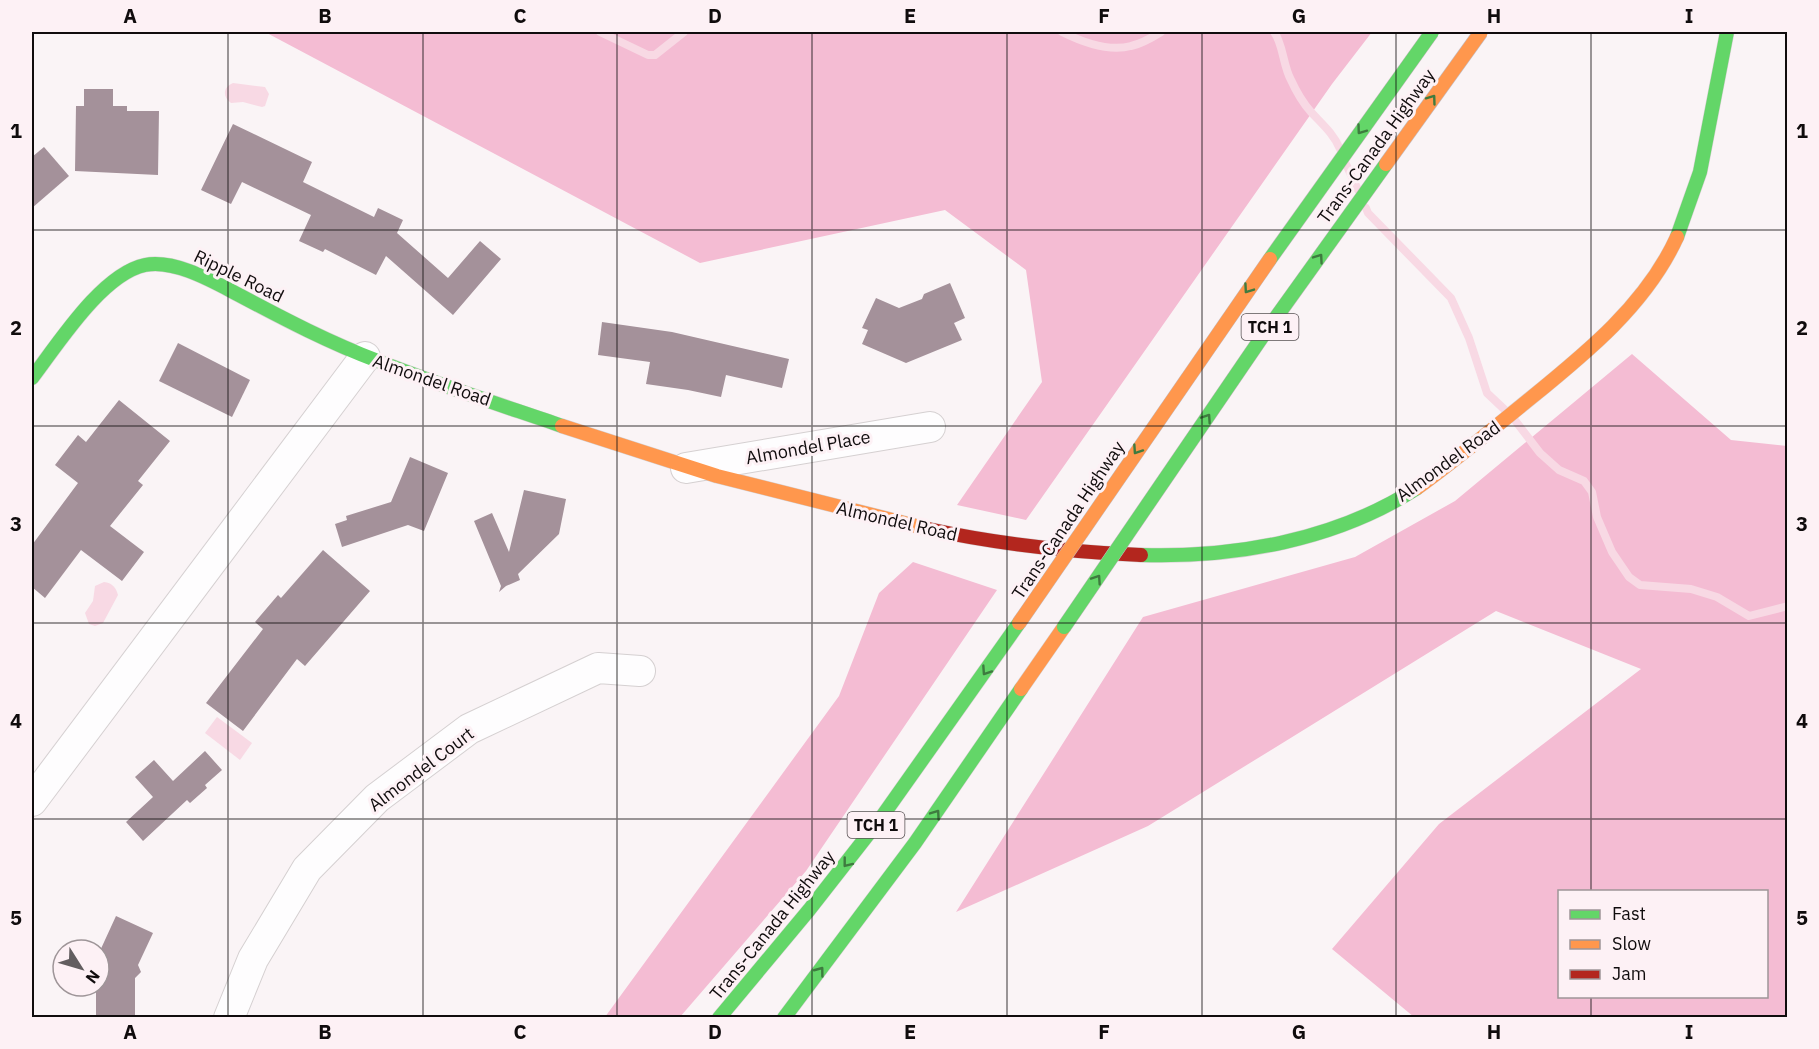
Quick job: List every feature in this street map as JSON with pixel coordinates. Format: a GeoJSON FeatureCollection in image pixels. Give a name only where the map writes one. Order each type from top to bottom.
{"type":"FeatureCollection","features":[{"type":"Feature","properties":{"kind":"main road","name":"Trans-Canada Highway"},"geometry":{"type":"LineString","coordinates":[[719,1017],[809,910],[881,818],[1019,623],[1230,315],[1432,32]]}},
{"type":"Feature","properties":{"kind":"main road","name":"Trans-Canada Highway"},"geometry":{"type":"LineString","coordinates":[[784,1017],[915,843],[1269,328],[1481,32]]}},
{"type":"Feature","properties":{"kind":"main road","name":"Almondel Road"},"geometry":{"type":"LineString","coordinates":[[365,357],[686,468],[856,512],[995,542],[1058,551],[1123,555],[1181,554],[1282,543],[1359,520],[1400,498],[1459,456],[1587,353],[1618,321],[1647,287],[1669,255],[1693,196],[1711,118],[1726,32]]}},
{"type":"Feature","properties":{"kind":"main road","name":"Ripple Road"},"geometry":{"type":"LineString","coordinates":[[32,378],[99,291],[141,264],[182,267],[365,357]]}},
{"type":"Feature","properties":{"kind":"street","name":"Almondel Road"},"geometry":{"type":"LineString","coordinates":[[32,801],[365,357]]}},
{"type":"Feature","properties":{"kind":"street","name":"Almondel Place"},"geometry":{"type":"LineString","coordinates":[[686,468],[930,427]]}},
{"type":"Feature","properties":{"kind":"street","name":"Almondel Court"},"geometry":{"type":"LineString","coordinates":[[230,1017],[253,959],[307,869],[377,798],[470,729],[598,668],[640,671]]}},
{"type":"Feature","properties":{"kind":"shaded area"},"geometry":{"type":"Polygon","coordinates":[[[265,32],[1372,32],[1332,84],[1026,520],[957,505],[1042,382],[1026,270],[945,210],[700,263],[265,32]]]}},
{"type":"Feature","properties":{"kind":"shaded area"},"geometry":{"type":"Polygon","coordinates":[[[233,83],[265,87],[269,94],[265,106],[243,102],[231,103],[226,98],[225,90],[233,83]]]}},
{"type":"Feature","properties":{"kind":"shaded area"},"geometry":{"type":"Polygon","coordinates":[[[1632,354],[1731,440],[1787,446],[1787,1017],[1414,1017],[1332,949],[1439,824],[1641,669],[1496,611],[1148,826],[956,912],[1143,617],[1355,557],[1455,501],[1632,354]]]}},
{"type":"Feature","properties":{"kind":"shaded area"},"geometry":{"type":"Polygon","coordinates":[[[913,562],[997,590],[806,871],[680,1017],[605,1017],[839,696],[879,593],[913,562]]]}},
{"type":"Feature","properties":{"kind":"shaded area"},"geometry":{"type":"Polygon","coordinates":[[[104,582],[113,586],[118,595],[103,623],[95,626],[89,624],[85,613],[93,601],[95,586],[104,582]]]}},
{"type":"Feature","properties":{"kind":"shaded area"},"geometry":{"type":"Polygon","coordinates":[[[217,717],[252,743],[240,760],[205,733],[217,717]]]}},
{"type":"Feature","properties":{"kind":"building"},"geometry":{"type":"Polygon","coordinates":[[[84,89],[113,89],[113,106],[127,106],[127,111],[159,111],[158,175],[75,171],[76,106],[84,106],[84,89]]]}},
{"type":"Feature","properties":{"kind":"building"},"geometry":{"type":"Polygon","coordinates":[[[233,124],[312,162],[303,182],[374,217],[378,208],[403,220],[397,233],[448,278],[480,241],[501,259],[453,315],[386,256],[376,275],[325,249],[323,252],[299,241],[311,215],[242,182],[231,204],[201,190],[233,124]]]}},
{"type":"Feature","properties":{"kind":"building"},"geometry":{"type":"Polygon","coordinates":[[[44,147],[69,176],[32,208],[32,157],[44,147]]]}},
{"type":"Feature","properties":{"kind":"building"},"geometry":{"type":"Polygon","coordinates":[[[950,283],[965,318],[954,323],[962,340],[906,363],[862,344],[868,330],[862,328],[876,298],[899,308],[922,299],[924,294],[950,283]]]}},
{"type":"Feature","properties":{"kind":"building"},"geometry":{"type":"Polygon","coordinates":[[[602,322],[672,332],[789,359],[782,388],[726,375],[721,397],[646,384],[650,362],[598,355],[602,322]]]}},
{"type":"Feature","properties":{"kind":"building"},"geometry":{"type":"Polygon","coordinates":[[[178,343],[250,380],[232,417],[159,381],[178,343]]]}},
{"type":"Feature","properties":{"kind":"building"},"geometry":{"type":"Polygon","coordinates":[[[119,400],[170,441],[138,481],[143,485],[110,526],[144,552],[122,581],[81,550],[45,598],[32,587],[32,545],[78,483],[55,465],[78,435],[86,442],[119,400]]]}},
{"type":"Feature","properties":{"kind":"building"},"geometry":{"type":"Polygon","coordinates":[[[410,457],[448,473],[424,531],[408,525],[342,547],[335,524],[347,520],[346,516],[391,502],[410,457]]]}},
{"type":"Feature","properties":{"kind":"building"},"geometry":{"type":"Polygon","coordinates":[[[524,490],[566,499],[559,534],[518,574],[520,580],[499,592],[501,586],[474,521],[492,513],[509,552],[524,490]]]}},
{"type":"Feature","properties":{"kind":"building"},"geometry":{"type":"Polygon","coordinates":[[[323,550],[370,591],[305,666],[297,659],[243,731],[206,703],[263,629],[255,622],[278,595],[281,598],[323,550]]]}},
{"type":"Feature","properties":{"kind":"building"},"geometry":{"type":"Polygon","coordinates":[[[205,751],[222,770],[205,785],[207,788],[190,803],[187,800],[143,841],[126,822],[153,797],[135,777],[154,760],[173,781],[205,751]]]}},
{"type":"Feature","properties":{"kind":"building"},"geometry":{"type":"Polygon","coordinates":[[[116,916],[153,933],[138,965],[141,972],[135,978],[135,1016],[96,1016],[96,998],[111,998],[111,938],[106,938],[116,916]]]}},
{"type":"Feature","properties":{"kind":"waterway"},"geometry":{"type":"LineString","coordinates":[[600,32],[648,55],[655,55],[684,32]]}},
{"type":"Feature","properties":{"kind":"waterway"},"geometry":{"type":"LineString","coordinates":[[1062,32],[1087,42],[1114,48],[1135,45],[1161,32]]}},
{"type":"Feature","properties":{"kind":"waterway"},"geometry":{"type":"LineString","coordinates":[[1274,32],[1297,93],[1331,134],[1340,149]]}},
{"type":"Feature","properties":{"kind":"waterway"},"geometry":{"type":"LineString","coordinates":[[1346,164],[1358,190]]}},
{"type":"Feature","properties":{"kind":"waterway"},"geometry":{"type":"LineString","coordinates":[[1366,208],[1368,213],[1451,298],[1469,338],[1487,393],[1505,410]]}},
{"type":"Feature","properties":{"kind":"waterway"},"geometry":{"type":"LineString","coordinates":[[1514,419],[1540,453],[1559,470],[1584,481],[1592,492],[1597,517],[1612,552],[1629,577],[1640,585],[1691,589],[1717,597],[1749,616],[1788,606]]}},
{"type":"Feature","properties":{"kind":"traffic: fast"},"geometry":{"type":"LineString","coordinates":[[1270,259],[1432,32]]}},
{"type":"Feature","properties":{"kind":"traffic: fast"},"geometry":{"type":"LineString","coordinates":[[1677,237],[1700,172],[1727,32]]}},
{"type":"Feature","properties":{"kind":"traffic: fast"},"geometry":{"type":"LineString","coordinates":[[1064,627],[1262,337],[1386,164]]}},
{"type":"Feature","properties":{"kind":"traffic: fast"},"geometry":{"type":"LineString","coordinates":[[32,378],[82,312],[113,282],[129,271],[145,265],[169,265],[206,278],[307,330],[360,354],[447,387],[562,426]]}},
{"type":"Feature","properties":{"kind":"traffic: fast"},"geometry":{"type":"LineString","coordinates":[[1141,555],[1213,553],[1284,542],[1353,521],[1417,488]]}},
{"type":"Feature","properties":{"kind":"traffic: fast"},"geometry":{"type":"LineString","coordinates":[[719,1018],[809,910],[881,818],[1019,623]]}},
{"type":"Feature","properties":{"kind":"traffic: fast"},"geometry":{"type":"LineString","coordinates":[[784,1018],[915,843],[1021,689]]}},
{"type":"Feature","properties":{"kind":"traffic: slow"},"geometry":{"type":"LineString","coordinates":[[1386,164],[1481,32]]}},
{"type":"Feature","properties":{"kind":"traffic: slow"},"geometry":{"type":"LineString","coordinates":[[1417,488],[1534,396],[1604,335],[1645,289],[1663,264],[1677,237]]}},
{"type":"Feature","properties":{"kind":"traffic: slow"},"geometry":{"type":"LineString","coordinates":[[1019,623],[1270,259]]}},
{"type":"Feature","properties":{"kind":"traffic: slow"},"geometry":{"type":"LineString","coordinates":[[562,426],[717,476],[928,529]]}},
{"type":"Feature","properties":{"kind":"traffic: slow"},"geometry":{"type":"LineString","coordinates":[[1021,689],[1064,627]]}},
{"type":"Feature","properties":{"kind":"traffic: jam"},"geometry":{"type":"LineString","coordinates":[[928,529],[1034,546],[1141,555]]}}]}
